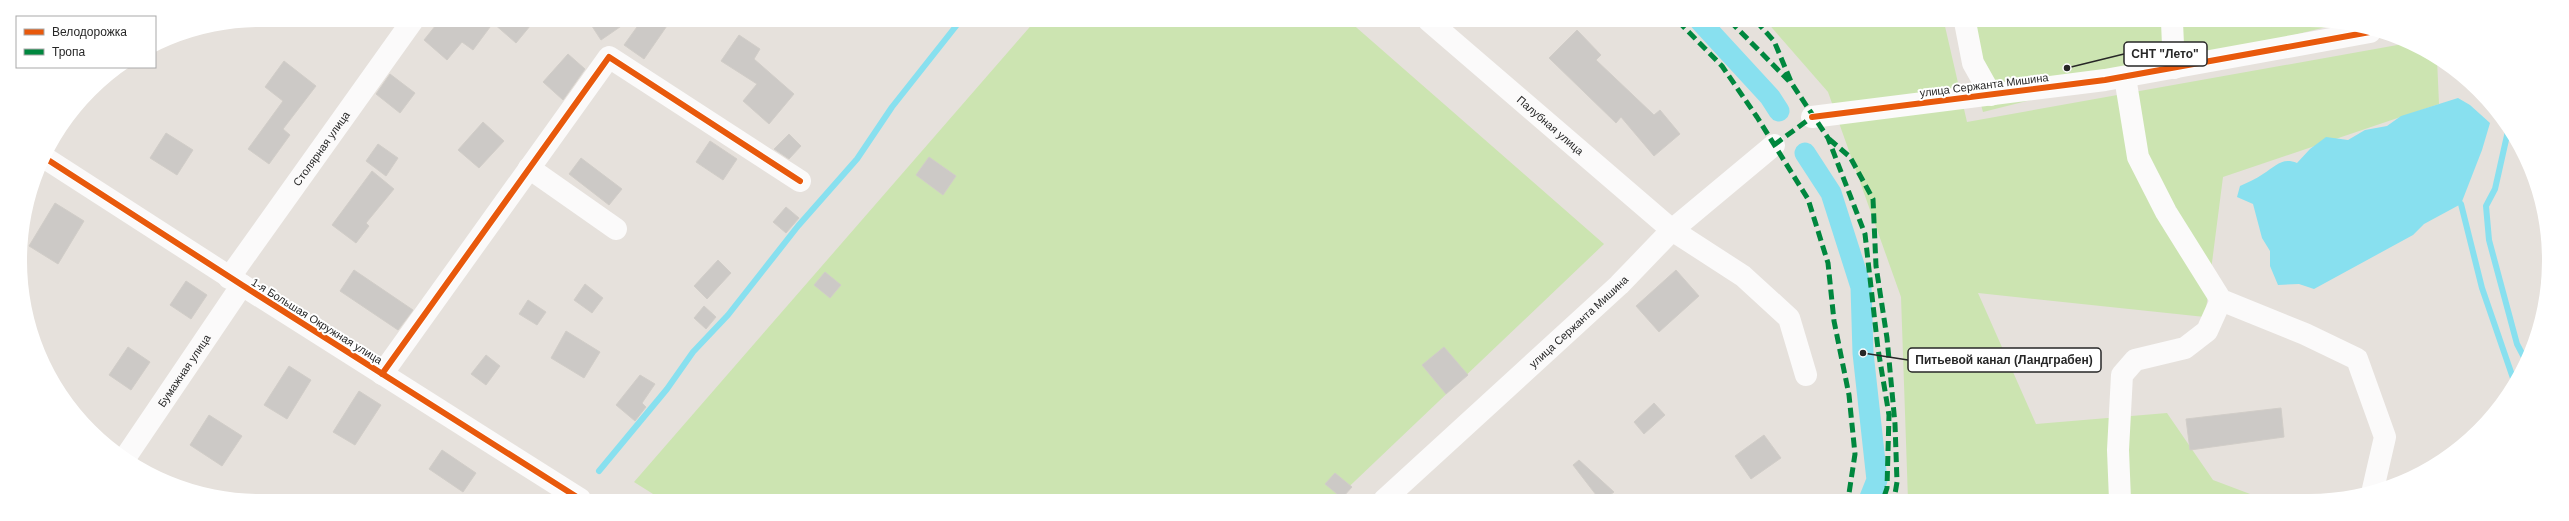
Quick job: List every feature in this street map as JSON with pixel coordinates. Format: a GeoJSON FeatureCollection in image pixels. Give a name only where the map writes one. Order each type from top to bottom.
{"type":"FeatureCollection","features":[{"type":"Feature","properties":{"kind":"street","name":"Столярная улица"},"geometry":{"type":"LineString","coordinates":[[236,282],[408,27]]}},
{"type":"Feature","properties":{"kind":"street","name":"Палубная улица"},"geometry":{"type":"LineString","coordinates":[[1436,27],[1672,230],[1743,276],[1789,318],[1806,375]]}},
{"type":"Feature","properties":{"kind":"street"},"geometry":{"type":"LineString","coordinates":[[1966,27],[1973,63],[1991,95]]}},
{"type":"Feature","properties":{"kind":"street"},"geometry":{"type":"LineString","coordinates":[[2172,27],[2174,68]]}},
{"type":"Feature","properties":{"kind":"street","name":"улица Сержанта Мишина"},"geometry":{"type":"LineString","coordinates":[[1812,117],[2125,77],[2363,33]]}},
{"type":"Feature","properties":{"kind":"street"},"geometry":{"type":"LineString","coordinates":[[382,374],[609,57],[800,181]]}},
{"type":"Feature","properties":{"kind":"street"},"geometry":{"type":"LineString","coordinates":[[2125,77],[2138,157],[2166,212],[2221,300],[2305,334],[2357,359],[2385,437],[2374,485]]}},
{"type":"Feature","properties":{"kind":"street","name":"улица Сержанта Мишина"},"geometry":{"type":"LineString","coordinates":[[1391,494],[1619,286],[1672,230],[1774,145]]}},
{"type":"Feature","properties":{"kind":"street","name":"1-я Большая Окружная улица"},"geometry":{"type":"LineString","coordinates":[[49,161],[236,282],[572,494]]}},
{"type":"Feature","properties":{"kind":"street"},"geometry":{"type":"LineString","coordinates":[[529,168],[616,229]]}},
{"type":"Feature","properties":{"kind":"street","name":"Бумажная улица"},"geometry":{"type":"LineString","coordinates":[[128,453],[236,282]]}},
{"type":"Feature","properties":{"kind":"street"},"geometry":{"type":"LineString","coordinates":[[2120,494],[2118,450],[2122,375],[2135,360],[2185,348],[2207,331],[2221,300]]}},
{"type":"Feature","properties":{"kind":"green space"},"geometry":{"type":"Polygon","coordinates":[[[1030,27],[1356,27],[1604,244],[1341,494],[653,494],[634,482],[1030,27]]]}},
{"type":"Feature","properties":{"kind":"green space"},"geometry":{"type":"Polygon","coordinates":[[[1771,27],[1945,27],[1967,122],[2398,45],[2437,66],[2439,104],[2223,177],[2205,317],[1978,293],[2036,424],[2167,413],[2213,480],[2250,494],[1908,494],[1901,297],[1828,92],[1771,27]]]}},
{"type":"Feature","properties":{"kind":"green space"},"geometry":{"type":"Polygon","coordinates":[[[1959,27],[2325,27],[1983,112],[1959,27]]]}},
{"type":"Feature","properties":{"kind":"water"},"geometry":{"type":"Polygon","coordinates":[[[2458,98],[2470,105],[2490,123],[2482,150],[2461,204],[2424,224],[2413,235],[2314,289],[2299,284],[2278,285],[2270,266],[2270,251],[2262,238],[2253,204],[2237,197],[2240,186],[2258,177],[2279,163],[2292,161],[2297,163],[2310,149],[2326,137],[2348,140],[2365,130],[2387,126],[2401,116],[2458,98]]]}},
{"type":"Feature","properties":{"kind":"building"},"geometry":{"type":"Polygon","coordinates":[[[434,27],[490,27],[473,50],[462,42],[447,60],[424,40],[434,27]]]}},
{"type":"Feature","properties":{"kind":"building"},"geometry":{"type":"Polygon","coordinates":[[[498,27],[529,27],[516,43],[498,27]]]}},
{"type":"Feature","properties":{"kind":"building"},"geometry":{"type":"Polygon","coordinates":[[[593,27],[620,27],[601,40],[593,27]]]}},
{"type":"Feature","properties":{"kind":"building"},"geometry":{"type":"Polygon","coordinates":[[[637,27],[666,27],[644,59],[624,45],[637,27]]]}},
{"type":"Feature","properties":{"kind":"building"},"geometry":{"type":"Polygon","coordinates":[[[1577,30],[1601,55],[1596,60],[1654,115],[1660,110],[1680,134],[1654,156],[1621,117],[1616,123],[1549,58],[1577,30]]]}},
{"type":"Feature","properties":{"kind":"building"},"geometry":{"type":"Polygon","coordinates":[[[739,35],[760,49],[754,59],[794,94],[769,124],[743,101],[757,84],[721,61],[739,35]]]}},
{"type":"Feature","properties":{"kind":"building"},"geometry":{"type":"Polygon","coordinates":[[[568,54],[585,69],[563,100],[543,82],[568,54]]]}},
{"type":"Feature","properties":{"kind":"building"},"geometry":{"type":"Polygon","coordinates":[[[284,61],[316,86],[283,129],[290,135],[269,164],[248,149],[283,101],[265,87],[284,61]]]}},
{"type":"Feature","properties":{"kind":"building"},"geometry":{"type":"Polygon","coordinates":[[[390,74],[415,93],[400,113],[376,94],[390,74]]]}},
{"type":"Feature","properties":{"kind":"building"},"geometry":{"type":"Polygon","coordinates":[[[483,122],[504,141],[479,168],[458,150],[483,122]]]}},
{"type":"Feature","properties":{"kind":"building"},"geometry":{"type":"Polygon","coordinates":[[[166,133],[193,150],[177,175],[150,158],[166,133]]]}},
{"type":"Feature","properties":{"kind":"building"},"geometry":{"type":"Polygon","coordinates":[[[789,134],[801,146],[789,159],[774,149],[789,134]]]}},
{"type":"Feature","properties":{"kind":"building"},"geometry":{"type":"Polygon","coordinates":[[[710,141],[737,159],[723,180],[696,162],[710,141]]]}},
{"type":"Feature","properties":{"kind":"building"},"geometry":{"type":"Polygon","coordinates":[[[378,144],[398,158],[386,176],[366,161],[378,144]]]}},
{"type":"Feature","properties":{"kind":"building"},"geometry":{"type":"Polygon","coordinates":[[[929,157],[956,176],[943,195],[916,175],[929,157]]]}},
{"type":"Feature","properties":{"kind":"building"},"geometry":{"type":"Polygon","coordinates":[[[581,158],[622,189],[609,205],[569,174],[581,158]]]}},
{"type":"Feature","properties":{"kind":"building"},"geometry":{"type":"Polygon","coordinates":[[[372,171],[394,189],[366,223],[369,226],[356,243],[332,225],[372,171]]]}},
{"type":"Feature","properties":{"kind":"building"},"geometry":{"type":"Polygon","coordinates":[[[55,203],[84,221],[58,264],[29,246],[55,203]]]}},
{"type":"Feature","properties":{"kind":"building"},"geometry":{"type":"Polygon","coordinates":[[[786,207],[799,218],[786,233],[773,222],[786,207]]]}},
{"type":"Feature","properties":{"kind":"building"},"geometry":{"type":"Polygon","coordinates":[[[718,260],[731,273],[707,299],[694,286],[718,260]]]}},
{"type":"Feature","properties":{"kind":"building"},"geometry":{"type":"Polygon","coordinates":[[[354,270],[413,310],[398,330],[340,291],[354,270]]]}},
{"type":"Feature","properties":{"kind":"building"},"geometry":{"type":"Polygon","coordinates":[[[1676,270],[1699,296],[1659,332],[1636,306],[1676,270]]]}},
{"type":"Feature","properties":{"kind":"building"},"geometry":{"type":"Polygon","coordinates":[[[825,272],[841,285],[830,298],[814,285],[825,272]]]}},
{"type":"Feature","properties":{"kind":"building"},"geometry":{"type":"Polygon","coordinates":[[[186,281],[207,295],[191,319],[170,305],[186,281]]]}},
{"type":"Feature","properties":{"kind":"building"},"geometry":{"type":"Polygon","coordinates":[[[585,284],[603,298],[592,313],[574,300],[585,284]]]}},
{"type":"Feature","properties":{"kind":"building"},"geometry":{"type":"Polygon","coordinates":[[[528,300],[546,312],[537,325],[519,314],[528,300]]]}},
{"type":"Feature","properties":{"kind":"building"},"geometry":{"type":"Polygon","coordinates":[[[704,306],[716,317],[706,329],[694,318],[704,306]]]}},
{"type":"Feature","properties":{"kind":"building"},"geometry":{"type":"Polygon","coordinates":[[[566,331],[600,352],[584,378],[551,358],[566,331]]]}},
{"type":"Feature","properties":{"kind":"building"},"geometry":{"type":"Polygon","coordinates":[[[128,347],[150,362],[131,390],[109,375],[128,347]]]}},
{"type":"Feature","properties":{"kind":"building"},"geometry":{"type":"Polygon","coordinates":[[[1444,347],[1468,375],[1446,394],[1422,365],[1444,347]]]}},
{"type":"Feature","properties":{"kind":"building"},"geometry":{"type":"Polygon","coordinates":[[[486,355],[500,366],[486,385],[471,374],[486,355]]]}},
{"type":"Feature","properties":{"kind":"building"},"geometry":{"type":"Polygon","coordinates":[[[289,366],[311,380],[287,419],[264,405],[289,366]]]}},
{"type":"Feature","properties":{"kind":"building"},"geometry":{"type":"Polygon","coordinates":[[[640,375],[655,384],[642,403],[646,407],[635,421],[616,405],[640,375]]]}},
{"type":"Feature","properties":{"kind":"building"},"geometry":{"type":"Polygon","coordinates":[[[359,391],[381,405],[355,445],[333,432],[359,391]]]}},
{"type":"Feature","properties":{"kind":"building"},"geometry":{"type":"Polygon","coordinates":[[[1654,403],[1665,415],[1644,434],[1634,422],[1654,403]]]}},
{"type":"Feature","properties":{"kind":"building"},"geometry":{"type":"Polygon","coordinates":[[[2281,408],[2284,437],[2190,450],[2186,419],[2281,408]]]}},
{"type":"Feature","properties":{"kind":"building"},"geometry":{"type":"Polygon","coordinates":[[[209,415],[242,436],[222,466],[190,445],[209,415]]]}},
{"type":"Feature","properties":{"kind":"building"},"geometry":{"type":"Polygon","coordinates":[[[1764,435],[1781,458],[1751,479],[1735,456],[1764,435]]]}},
{"type":"Feature","properties":{"kind":"building"},"geometry":{"type":"Polygon","coordinates":[[[442,450],[476,473],[463,492],[429,469],[442,450]]]}},
{"type":"Feature","properties":{"kind":"building"},"geometry":{"type":"Polygon","coordinates":[[[1579,460],[1614,492],[1611,494],[1595,494],[1573,465],[1579,460]]]}},
{"type":"Feature","properties":{"kind":"building"},"geometry":{"type":"Polygon","coordinates":[[[1335,473],[1352,487],[1346,494],[1337,494],[1325,484],[1335,473]]]}},
{"type":"Feature","properties":{"kind":"waterway"},"geometry":{"type":"LineString","coordinates":[[599,471],[667,389],[693,352],[728,315],[798,226],[857,159],[892,107],[955,27]]}},
{"type":"Feature","properties":{"kind":"waterway"},"geometry":{"type":"LineString","coordinates":[[1706,27],[1770,97],[1779,111]]}},
{"type":"Feature","properties":{"kind":"waterway"},"geometry":{"type":"LineString","coordinates":[[2507,137],[2495,189],[2486,206],[2489,240],[2517,344],[2522,354]]}},
{"type":"Feature","properties":{"kind":"waterway"},"geometry":{"type":"LineString","coordinates":[[1805,153],[1831,193],[1861,287],[1863,353],[1877,480],[1871,494]]}},
{"type":"Feature","properties":{"kind":"waterway"},"geometry":{"type":"LineString","coordinates":[[2461,204],[2482,288],[2512,375]]}},
{"type":"Feature","properties":{"kind":"marked path"},"geometry":{"type":"LineString","coordinates":[[1684,27],[1722,66],[1757,117],[1808,199],[1828,263],[1834,321],[1849,395],[1855,454],[1849,494]]}},
{"type":"Feature","properties":{"kind":"marked path"},"geometry":{"type":"LineString","coordinates":[[1736,27],[1789,81]]}},
{"type":"Feature","properties":{"kind":"marked path"},"geometry":{"type":"LineString","coordinates":[[1761,27],[1774,41],[1792,84],[1828,138],[1865,234],[1878,349],[1889,415],[1887,488],[1885,494]]}},
{"type":"Feature","properties":{"kind":"marked path"},"geometry":{"type":"LineString","coordinates":[[1774,145],[1812,117]]}},
{"type":"Feature","properties":{"kind":"marked path"},"geometry":{"type":"LineString","coordinates":[[1829,139],[1850,157],[1873,199],[1876,266],[1887,338],[1895,424],[1897,482],[1895,494]]}},
{"type":"Feature","properties":{"kind":"cycle path"},"geometry":{"type":"LineString","coordinates":[[1812,117],[2105,80],[2363,33]]}},
{"type":"Feature","properties":{"kind":"cycle path"},"geometry":{"type":"LineString","coordinates":[[382,374],[609,57],[800,181]]}},
{"type":"Feature","properties":{"kind":"cycle path"},"geometry":{"type":"LineString","coordinates":[[49,161],[572,494]]}},
{"type":"Feature","properties":{"kind":"place","name":"СНТ \"Лето\""},"geometry":{"type":"Point","coordinates":[2067,68]}},
{"type":"Feature","properties":{"kind":"place","name":"Питьевой канал (Ландграбен)"},"geometry":{"type":"Point","coordinates":[1863,353]}}]}
